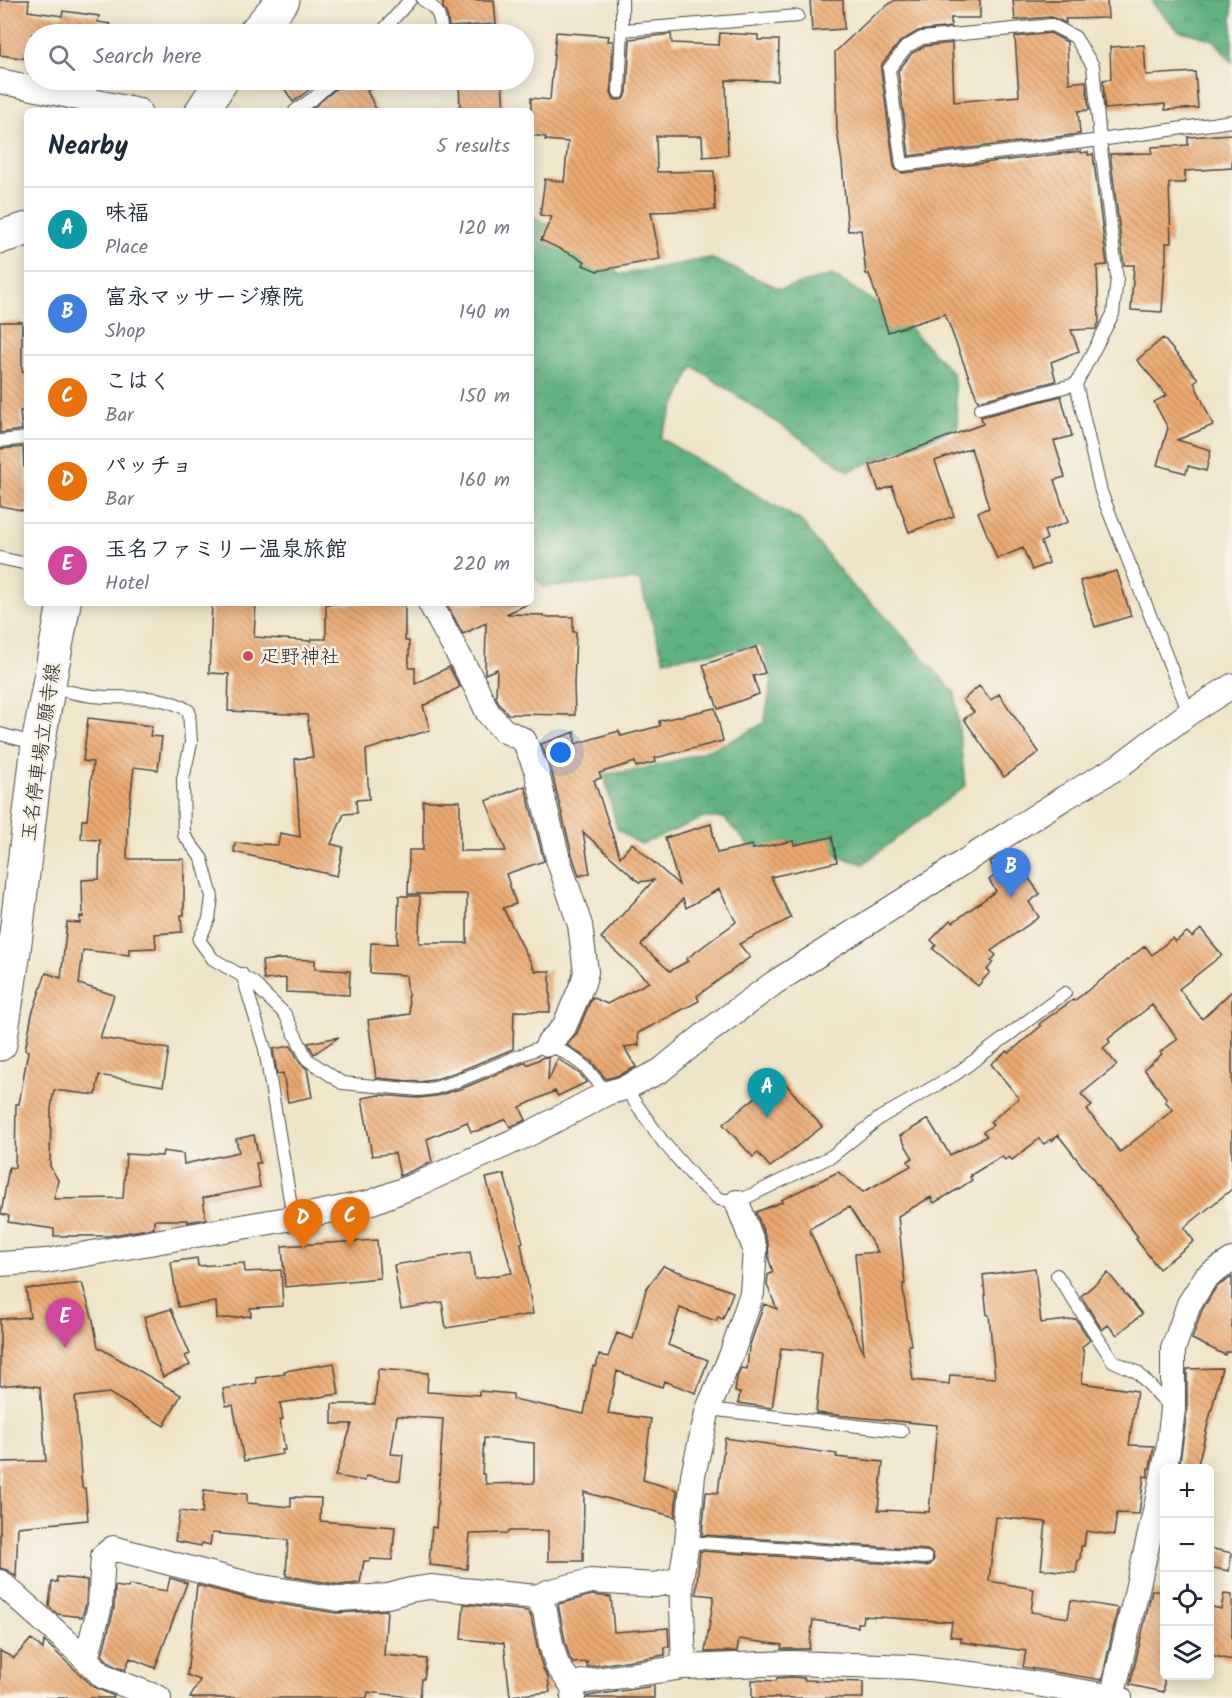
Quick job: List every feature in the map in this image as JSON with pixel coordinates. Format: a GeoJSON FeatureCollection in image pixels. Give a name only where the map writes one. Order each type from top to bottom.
{"type":"FeatureCollection","features":[{"type":"Feature","properties":{"kind":"main road"},"geometry":{"type":"LineString","coordinates":[[263,24],[283,0]]}},
{"type":"Feature","properties":{"kind":"main road"},"geometry":{"type":"LineString","coordinates":[[204,108],[216,90]]}},
{"type":"Feature","properties":{"kind":"main road"},"geometry":{"type":"LineString","coordinates":[[0,237],[24,230]]}},
{"type":"Feature","properties":{"kind":"main road","name":"玉名停車場立願寺線"},"geometry":{"type":"LineString","coordinates":[[0,1044],[14,951],[38,744],[63,606]]}},
{"type":"Feature","properties":{"kind":"street"},"geometry":{"type":"LineString","coordinates":[[0,81],[24,86]]}},
{"type":"Feature","properties":{"kind":"street"},"geometry":{"type":"LineString","coordinates":[[42,90],[125,108]]}},
{"type":"Feature","properties":{"kind":"street"},"geometry":{"type":"LineString","coordinates":[[431,606],[488,712],[503,730],[524,740],[536,769],[558,859],[580,925],[586,972],[564,1027],[548,1044]]}},
{"type":"Feature","properties":{"kind":"street"},"geometry":{"type":"LineString","coordinates":[[0,1264],[46,1261],[372,1202],[416,1185],[525,1136],[616,1090],[660,1071],[774,982],[1064,798],[1118,767],[1189,713],[1232,686]]}},
{"type":"Feature","properties":{"kind":"street"},"geometry":{"type":"LineString","coordinates":[[684,1667],[681,1579],[693,1475],[708,1409],[731,1356],[752,1293],[755,1250],[737,1202]]}},
{"type":"Feature","properties":{"kind":"street"},"geometry":{"type":"LineString","coordinates":[[537,1597],[545,1611],[557,1665],[573,1693],[582,1682],[684,1667],[791,1663],[912,1667],[989,1676],[1115,1698],[1168,1451],[1173,1409],[1173,1350],[1189,1304],[1206,1277],[1232,1260]]}},
{"type":"Feature","properties":{"kind":"street"},"geometry":{"type":"LineString","coordinates":[[86,1659],[100,1606],[103,1556],[113,1548],[256,1586],[339,1599],[388,1596],[430,1587],[537,1597],[591,1581],[655,1585],[681,1579]]}},
{"type":"Feature","properties":{"kind":"street"},"geometry":{"type":"LineString","coordinates":[[0,1582],[5,1584],[104,1677],[159,1698]]}},
{"type":"Feature","properties":{"kind":"lane"},"geometry":{"type":"LineString","coordinates":[[389,24],[410,0]]}},
{"type":"Feature","properties":{"kind":"lane"},"geometry":{"type":"LineString","coordinates":[[423,0],[434,6],[441,24]]}},
{"type":"Feature","properties":{"kind":"lane"},"geometry":{"type":"LineString","coordinates":[[619,92],[620,48],[623,30],[622,0]]}},
{"type":"Feature","properties":{"kind":"lane"},"geometry":{"type":"LineString","coordinates":[[623,30],[798,16]]}},
{"type":"Feature","properties":{"kind":"lane"},"geometry":{"type":"LineString","coordinates":[[1189,713],[1101,492],[1076,384],[1113,314],[1117,278],[1100,140],[1093,66],[1075,37],[1052,25],[922,38],[906,47],[889,69],[902,165],[1100,140],[1232,121]]}},
{"type":"Feature","properties":{"kind":"lane"},"geometry":{"type":"LineString","coordinates":[[299,108],[323,90]]}},
{"type":"Feature","properties":{"kind":"lane"},"geometry":{"type":"LineString","coordinates":[[980,408],[1076,384]]}},
{"type":"Feature","properties":{"kind":"lane"},"geometry":{"type":"LineString","coordinates":[[0,441],[24,438]]}},
{"type":"Feature","properties":{"kind":"lane"},"geometry":{"type":"LineString","coordinates":[[0,558],[24,563]]}},
{"type":"Feature","properties":{"kind":"lane"},"geometry":{"type":"LineString","coordinates":[[48,686],[66,692],[103,697],[158,698],[180,705],[189,711],[191,743],[183,778],[184,835],[202,859],[212,897],[208,919],[199,940],[213,959],[254,982],[285,1014],[307,1059],[342,1083],[419,1090],[435,1088],[460,1080],[548,1044],[569,1055],[616,1090],[697,1181],[719,1199],[737,1202],[832,1156],[881,1117],[956,1074],[1065,993]]}},
{"type":"Feature","properties":{"kind":"lane"},"geometry":{"type":"LineString","coordinates":[[0,734],[38,744]]}},
{"type":"Feature","properties":{"kind":"lane"},"geometry":{"type":"LineString","coordinates":[[242,974],[265,1049],[293,1218]]}},
{"type":"Feature","properties":{"kind":"lane"},"geometry":{"type":"LineString","coordinates":[[1057,1275],[1113,1361],[1137,1372],[1173,1409]]}},
{"type":"Feature","properties":{"kind":"lane"},"geometry":{"type":"LineString","coordinates":[[708,1409],[902,1431]]}},
{"type":"Feature","properties":{"kind":"lane"},"geometry":{"type":"LineString","coordinates":[[687,1542],[926,1558]]}},
{"type":"Feature","properties":{"kind":"green space"},"geometry":{"type":"Polygon","coordinates":[[[1152,0],[1232,0],[1232,62],[1214,40],[1178,30],[1153,4],[1152,0]]]}},
{"type":"Feature","properties":{"kind":"green space"},"geometry":{"type":"Polygon","coordinates":[[[534,217],[593,239],[619,275],[710,258],[781,289],[832,275],[898,316],[953,373],[958,427],[849,471],[693,366],[660,438],[801,521],[851,585],[881,612],[955,693],[965,786],[863,864],[815,850],[762,860],[724,818],[703,818],[642,844],[635,841],[617,829],[604,774],[644,768],[687,757],[728,742],[764,723],[772,681],[761,645],[664,660],[639,580],[544,587],[534,577],[534,217]]]}},
{"type":"Feature","properties":{"kind":"building"},"geometry":{"type":"Polygon","coordinates":[[[0,0],[29,0],[28,11],[62,16],[63,11],[99,16],[98,22],[110,24],[24,24],[24,58],[0,55],[0,0]]]}},
{"type":"Feature","properties":{"kind":"building"},"geometry":{"type":"Polygon","coordinates":[[[443,0],[494,0],[496,24],[448,24],[443,0]]]}},
{"type":"Feature","properties":{"kind":"building"},"geometry":{"type":"Polygon","coordinates":[[[810,0],[843,0],[844,29],[812,31],[810,0]]]}},
{"type":"Feature","properties":{"kind":"building"},"geometry":{"type":"Polygon","coordinates":[[[895,0],[980,0],[980,18],[951,18],[951,27],[918,31],[900,42],[882,64],[896,170],[903,173],[1081,151],[1081,153],[1088,152],[1088,155],[1093,154],[1107,265],[1097,266],[1099,322],[1096,329],[1071,330],[1079,351],[1051,362],[1056,381],[978,401],[945,314],[888,332],[869,274],[866,274],[861,230],[848,231],[837,130],[835,52],[874,15],[895,0]]]}},
{"type":"Feature","properties":{"kind":"building"},"geometry":{"type":"Polygon","coordinates":[[[1013,0],[1107,0],[1108,18],[1065,19],[1066,23],[1051,17],[1015,20],[1013,0]]]}},
{"type":"Feature","properties":{"kind":"building"},"geometry":{"type":"Polygon","coordinates":[[[556,32],[609,36],[608,41],[613,41],[611,92],[614,99],[619,100],[623,99],[627,93],[630,39],[671,34],[672,43],[719,45],[720,33],[758,35],[758,40],[779,40],[778,81],[726,80],[728,155],[703,157],[702,136],[656,136],[657,172],[714,171],[715,210],[651,212],[660,259],[597,271],[583,265],[585,261],[541,240],[552,217],[540,215],[545,179],[564,182],[568,142],[545,140],[546,137],[534,135],[534,108],[531,108],[531,98],[550,100],[556,32]]]}},
{"type":"Feature","properties":{"kind":"building"},"geometry":{"type":"Polygon","coordinates":[[[1050,33],[1067,42],[1069,83],[1086,81],[1089,110],[1078,111],[1080,134],[909,156],[898,71],[912,53],[925,46],[952,43],[954,102],[1019,96],[1015,37],[1050,33]]]}},
{"type":"Feature","properties":{"kind":"building"},"geometry":{"type":"Polygon","coordinates":[[[1144,45],[1146,75],[1195,72],[1198,108],[1165,110],[1165,104],[1105,109],[1103,80],[1111,79],[1110,47],[1144,45]]]}},
{"type":"Feature","properties":{"kind":"building"},"geometry":{"type":"Polygon","coordinates":[[[285,90],[309,90],[293,102],[285,90]]]}},
{"type":"Feature","properties":{"kind":"building"},"geometry":{"type":"Polygon","coordinates":[[[334,90],[369,90],[367,91],[376,108],[313,108],[334,90]]]}},
{"type":"Feature","properties":{"kind":"building"},"geometry":{"type":"Polygon","coordinates":[[[459,90],[503,90],[504,108],[460,108],[459,90]]]}},
{"type":"Feature","properties":{"kind":"building"},"geometry":{"type":"Polygon","coordinates":[[[1232,134],[1232,168],[1185,171],[1185,183],[1169,183],[1171,243],[1166,243],[1162,312],[1131,310],[1134,265],[1124,265],[1110,154],[1152,153],[1152,147],[1188,145],[1188,137],[1232,134]]]}},
{"type":"Feature","properties":{"kind":"building"},"geometry":{"type":"Polygon","coordinates":[[[0,322],[22,322],[24,412],[20,411],[22,430],[0,433],[0,322]]]}},
{"type":"Feature","properties":{"kind":"building"},"geometry":{"type":"Polygon","coordinates":[[[1163,338],[1198,379],[1194,382],[1213,425],[1177,440],[1211,450],[1206,471],[1188,466],[1186,473],[1157,465],[1168,428],[1154,402],[1167,395],[1137,360],[1163,338]]]}},
{"type":"Feature","properties":{"kind":"building"},"geometry":{"type":"Polygon","coordinates":[[[1061,396],[1072,436],[1054,441],[1065,477],[1054,480],[1068,522],[1044,531],[1047,539],[1041,542],[1049,563],[1032,570],[1023,548],[997,559],[978,512],[989,508],[971,448],[935,461],[954,516],[909,532],[892,486],[879,491],[870,465],[983,424],[981,417],[1061,396]]]}},
{"type":"Feature","properties":{"kind":"building"},"geometry":{"type":"Polygon","coordinates":[[[23,447],[24,510],[0,506],[0,449],[23,447]]]}},
{"type":"Feature","properties":{"kind":"building"},"geometry":{"type":"Polygon","coordinates":[[[1117,571],[1131,616],[1095,627],[1080,581],[1117,571]]]}},
{"type":"Feature","properties":{"kind":"building"},"geometry":{"type":"Polygon","coordinates":[[[212,606],[256,606],[254,637],[311,641],[311,639],[326,639],[326,606],[405,606],[405,641],[409,641],[409,668],[415,668],[415,684],[449,667],[460,687],[423,706],[430,730],[366,750],[369,799],[356,800],[357,813],[344,814],[331,844],[343,847],[337,876],[234,852],[235,843],[278,845],[280,833],[300,837],[295,759],[313,757],[307,715],[228,711],[229,674],[209,673],[212,606]]]}},
{"type":"Feature","properties":{"kind":"building"},"geometry":{"type":"Polygon","coordinates":[[[448,606],[523,606],[506,614],[573,617],[573,632],[576,632],[575,715],[508,714],[496,697],[497,669],[485,674],[486,623],[463,634],[448,606]]]}},
{"type":"Feature","properties":{"kind":"building"},"geometry":{"type":"Polygon","coordinates":[[[756,647],[765,673],[753,676],[759,694],[718,709],[703,665],[756,647]]]}},
{"type":"Feature","properties":{"kind":"building"},"geometry":{"type":"Polygon","coordinates":[[[979,686],[991,700],[999,694],[1039,752],[1004,777],[964,719],[974,712],[963,700],[979,686]]]}},
{"type":"Feature","properties":{"kind":"building"},"geometry":{"type":"Polygon","coordinates":[[[715,708],[723,741],[655,758],[656,762],[636,767],[635,762],[599,773],[601,778],[594,780],[620,857],[632,843],[679,885],[665,838],[711,824],[717,853],[752,845],[753,849],[793,841],[794,845],[832,837],[837,862],[771,877],[791,918],[739,944],[750,957],[697,996],[699,1001],[638,1033],[639,1045],[624,1047],[636,1067],[606,1079],[591,1061],[567,1045],[577,1033],[592,997],[607,1004],[649,982],[601,938],[654,880],[639,882],[583,832],[590,873],[579,876],[550,765],[541,744],[575,732],[575,744],[619,731],[621,736],[660,726],[659,721],[715,708]],[[719,889],[686,908],[683,899],[641,945],[670,971],[688,961],[686,959],[736,922],[719,889]]]}},
{"type":"Feature","properties":{"kind":"building"},"geometry":{"type":"Polygon","coordinates":[[[88,718],[152,726],[150,736],[162,737],[158,770],[134,767],[128,818],[127,859],[184,859],[184,915],[181,915],[182,932],[155,934],[156,948],[129,949],[129,955],[83,950],[79,984],[114,995],[100,1038],[169,1049],[163,1086],[99,1075],[96,1095],[54,1090],[51,1108],[50,1166],[58,1180],[54,1199],[123,1198],[126,1154],[162,1156],[163,1151],[183,1154],[184,1164],[239,1152],[236,1139],[254,1135],[260,1163],[256,1163],[260,1187],[203,1198],[206,1219],[188,1222],[188,1220],[154,1220],[154,1228],[108,1236],[54,1236],[54,1229],[8,1222],[9,1216],[1,1214],[9,1167],[15,1168],[16,1104],[19,1104],[32,1014],[46,973],[61,978],[67,922],[80,923],[80,916],[83,917],[82,880],[99,879],[100,840],[81,839],[82,820],[87,820],[93,762],[83,761],[88,718]]]}},
{"type":"Feature","properties":{"kind":"building"},"geometry":{"type":"Polygon","coordinates":[[[525,786],[544,861],[506,874],[516,904],[503,908],[535,971],[550,971],[550,1012],[514,1011],[513,1049],[457,1072],[419,1082],[376,1078],[368,1020],[410,1014],[406,975],[370,973],[371,943],[397,944],[399,896],[420,896],[419,943],[467,943],[467,894],[408,894],[409,850],[423,850],[423,801],[460,801],[460,851],[506,851],[486,801],[525,786]]]}},
{"type":"Feature","properties":{"kind":"building"},"geometry":{"type":"Polygon","coordinates":[[[1005,853],[1012,864],[1016,860],[1040,894],[1029,902],[1039,917],[991,951],[996,955],[987,970],[990,972],[978,986],[933,949],[936,945],[931,940],[950,920],[953,922],[996,891],[989,880],[997,874],[990,862],[1005,853]]]}},
{"type":"Feature","properties":{"kind":"building"},"geometry":{"type":"Polygon","coordinates":[[[1201,929],[1222,955],[1179,989],[1202,1019],[1232,991],[1232,1189],[1184,1228],[1194,1241],[1159,1269],[1136,1239],[1138,1237],[1058,1135],[1052,1141],[1051,1139],[1044,1144],[1039,1139],[1012,1160],[1009,1157],[1005,1160],[1002,1156],[971,1175],[972,1180],[934,1203],[931,1197],[898,1216],[913,1380],[949,1384],[950,1375],[995,1378],[983,1275],[1035,1268],[1041,1323],[1076,1319],[1090,1340],[1082,1347],[1084,1354],[1082,1383],[1137,1391],[1129,1445],[1154,1446],[1148,1477],[1144,1476],[1139,1514],[1117,1513],[1114,1535],[1086,1531],[1076,1573],[1041,1569],[1046,1522],[996,1517],[989,1581],[1034,1589],[1031,1612],[1068,1618],[1071,1600],[1118,1608],[1102,1680],[1023,1667],[1026,1651],[961,1642],[961,1638],[950,1636],[952,1622],[863,1616],[862,1623],[858,1623],[858,1627],[813,1620],[809,1649],[781,1649],[782,1645],[739,1639],[737,1651],[705,1652],[714,1596],[696,1594],[700,1551],[925,1566],[930,1565],[934,1559],[933,1554],[927,1550],[702,1535],[706,1492],[718,1493],[725,1438],[837,1454],[836,1457],[883,1462],[878,1510],[929,1512],[937,1425],[816,1413],[822,1352],[781,1348],[772,1408],[738,1403],[740,1393],[735,1392],[737,1377],[741,1368],[747,1369],[749,1348],[764,1304],[777,1309],[767,1285],[768,1275],[773,1272],[769,1260],[768,1244],[756,1212],[782,1202],[781,1200],[838,1172],[863,1192],[911,1166],[908,1161],[913,1158],[900,1136],[928,1119],[950,1155],[987,1136],[983,1132],[993,1125],[990,1122],[1019,1098],[991,1064],[1007,1051],[1009,1053],[1041,1026],[1039,1024],[1074,1001],[1145,946],[1152,955],[1172,938],[1175,942],[1187,932],[1192,937],[1201,929]],[[1152,1005],[1108,1039],[1110,1042],[1103,1048],[1117,1065],[1081,1094],[1092,1106],[1087,1110],[1120,1152],[1173,1110],[1144,1069],[1162,1054],[1160,1052],[1178,1039],[1152,1005]],[[849,1207],[809,1229],[864,1354],[855,1254],[878,1252],[849,1207]]]}},
{"type":"Feature","properties":{"kind":"building"},"geometry":{"type":"Polygon","coordinates":[[[315,960],[315,969],[350,971],[349,995],[286,992],[286,978],[264,980],[262,961],[315,960]]]}},
{"type":"Feature","properties":{"kind":"building"},"geometry":{"type":"Polygon","coordinates":[[[339,1037],[314,1054],[308,1043],[339,1037]]]}},
{"type":"Feature","properties":{"kind":"building"},"geometry":{"type":"Polygon","coordinates":[[[291,1046],[300,1063],[307,1069],[312,1097],[288,1102],[283,1073],[277,1074],[273,1049],[291,1046]]]}},
{"type":"Feature","properties":{"kind":"building"},"geometry":{"type":"Polygon","coordinates":[[[544,1057],[549,1058],[548,1081],[558,1059],[580,1074],[587,1082],[558,1096],[555,1091],[520,1107],[526,1120],[510,1127],[506,1119],[471,1132],[467,1122],[427,1139],[432,1162],[400,1176],[395,1153],[372,1156],[362,1098],[379,1095],[418,1098],[436,1096],[544,1057]]]}},
{"type":"Feature","properties":{"kind":"building"},"geometry":{"type":"Polygon","coordinates":[[[780,1077],[822,1127],[770,1167],[758,1153],[753,1157],[723,1124],[780,1077]]]}},
{"type":"Feature","properties":{"kind":"building"},"geometry":{"type":"Polygon","coordinates":[[[504,1174],[523,1242],[521,1243],[533,1314],[446,1328],[442,1302],[401,1309],[394,1265],[470,1252],[475,1279],[512,1273],[486,1178],[504,1174]]]}},
{"type":"Feature","properties":{"kind":"building"},"geometry":{"type":"Polygon","coordinates":[[[377,1240],[380,1278],[285,1287],[282,1246],[377,1240]]]}},
{"type":"Feature","properties":{"kind":"building"},"geometry":{"type":"Polygon","coordinates":[[[197,1258],[198,1266],[244,1263],[245,1272],[281,1270],[283,1306],[250,1308],[251,1316],[217,1319],[216,1302],[178,1307],[171,1262],[197,1258]]]}},
{"type":"Feature","properties":{"kind":"building"},"geometry":{"type":"Polygon","coordinates":[[[663,1266],[733,1292],[723,1319],[718,1317],[716,1321],[680,1308],[668,1345],[708,1360],[696,1393],[664,1381],[662,1387],[617,1371],[608,1413],[651,1419],[643,1480],[677,1490],[675,1517],[584,1492],[583,1561],[548,1561],[548,1531],[508,1531],[508,1533],[470,1534],[467,1569],[429,1565],[432,1527],[436,1528],[443,1419],[397,1416],[391,1454],[403,1455],[400,1481],[366,1476],[365,1481],[335,1476],[352,1424],[332,1424],[332,1404],[375,1404],[378,1369],[428,1373],[427,1392],[479,1395],[479,1391],[513,1394],[513,1399],[584,1414],[593,1366],[596,1367],[599,1355],[608,1357],[617,1333],[633,1339],[646,1289],[663,1266]],[[484,1438],[482,1474],[484,1474],[486,1484],[534,1483],[534,1443],[484,1438]]]}},
{"type":"Feature","properties":{"kind":"building"},"geometry":{"type":"Polygon","coordinates":[[[1108,1273],[1142,1314],[1117,1335],[1108,1325],[1102,1330],[1081,1296],[1108,1273]]]}},
{"type":"Feature","properties":{"kind":"building"},"geometry":{"type":"Polygon","coordinates":[[[1232,1277],[1232,1352],[1226,1352],[1225,1355],[1192,1339],[1202,1310],[1216,1287],[1232,1277]]]}},
{"type":"Feature","properties":{"kind":"building"},"geometry":{"type":"Polygon","coordinates":[[[82,1283],[98,1347],[181,1395],[164,1426],[109,1393],[75,1397],[82,1488],[85,1488],[88,1520],[18,1527],[16,1577],[0,1568],[0,1462],[46,1461],[40,1387],[20,1384],[0,1386],[0,1319],[30,1317],[26,1289],[82,1283]]]}},
{"type":"Feature","properties":{"kind":"building"},"geometry":{"type":"Polygon","coordinates":[[[171,1309],[190,1354],[185,1356],[190,1365],[163,1377],[144,1317],[171,1309]]]}},
{"type":"Feature","properties":{"kind":"building"},"geometry":{"type":"Polygon","coordinates":[[[334,1363],[339,1394],[280,1403],[285,1450],[282,1450],[283,1454],[244,1461],[233,1405],[226,1406],[223,1389],[257,1383],[256,1378],[285,1374],[284,1371],[334,1363]]]}},
{"type":"Feature","properties":{"kind":"building"},"geometry":{"type":"Polygon","coordinates":[[[1222,1368],[1198,1464],[1180,1464],[1187,1411],[1187,1369],[1222,1368]]]}},
{"type":"Feature","properties":{"kind":"building"},"geometry":{"type":"Polygon","coordinates":[[[204,1490],[247,1494],[247,1503],[291,1507],[291,1497],[321,1498],[320,1521],[395,1527],[392,1560],[364,1561],[360,1583],[340,1585],[286,1576],[288,1540],[212,1533],[210,1545],[202,1543],[201,1546],[175,1541],[180,1511],[202,1514],[204,1490]]]}},
{"type":"Feature","properties":{"kind":"building"},"geometry":{"type":"Polygon","coordinates":[[[1214,1549],[1232,1553],[1229,1571],[1214,1568],[1214,1549]]]}},
{"type":"Feature","properties":{"kind":"building"},"geometry":{"type":"Polygon","coordinates":[[[57,1577],[87,1580],[86,1604],[82,1617],[57,1614],[49,1606],[52,1582],[57,1582],[57,1577]]]}},
{"type":"Feature","properties":{"kind":"building"},"geometry":{"type":"Polygon","coordinates":[[[170,1578],[187,1583],[155,1668],[130,1658],[125,1670],[112,1665],[102,1655],[114,1609],[115,1586],[128,1588],[129,1585],[167,1591],[170,1578]]]}},
{"type":"Feature","properties":{"kind":"building"},"geometry":{"type":"Polygon","coordinates":[[[197,1585],[254,1600],[337,1613],[387,1610],[384,1655],[427,1659],[420,1698],[368,1692],[367,1698],[190,1698],[200,1680],[187,1675],[197,1585]]]}},
{"type":"Feature","properties":{"kind":"building"},"geometry":{"type":"Polygon","coordinates":[[[1152,1590],[1160,1591],[1160,1680],[1164,1680],[1164,1692],[1130,1685],[1152,1590]]]}},
{"type":"Feature","properties":{"kind":"building"},"geometry":{"type":"Polygon","coordinates":[[[1224,1594],[1232,1595],[1232,1660],[1214,1656],[1214,1607],[1221,1609],[1224,1594]]]}},
{"type":"Feature","properties":{"kind":"building"},"geometry":{"type":"Polygon","coordinates":[[[592,1595],[611,1597],[614,1632],[668,1628],[669,1647],[665,1647],[665,1655],[587,1667],[587,1662],[573,1663],[565,1641],[558,1604],[592,1595]]]}},
{"type":"Feature","properties":{"kind":"building"},"geometry":{"type":"Polygon","coordinates":[[[464,1604],[528,1611],[543,1669],[548,1677],[550,1692],[510,1696],[504,1643],[461,1639],[464,1604]]]}},
{"type":"Feature","properties":{"kind":"building"},"geometry":{"type":"Polygon","coordinates":[[[31,1639],[43,1649],[44,1641],[94,1687],[114,1696],[113,1698],[0,1698],[0,1651],[14,1658],[31,1639]]]}},
{"type":"Feature","properties":{"kind":"building"},"geometry":{"type":"Polygon","coordinates":[[[777,1678],[804,1678],[804,1680],[863,1682],[863,1698],[752,1698],[752,1680],[776,1681],[777,1678]]]}},
{"type":"Feature","properties":{"kind":"building"},"geometry":{"type":"Polygon","coordinates":[[[654,1686],[654,1698],[587,1698],[588,1696],[654,1686]]]}},
{"type":"Feature","properties":{"kind":"place","name":"疋野神社"},"geometry":{"type":"Point","coordinates":[248,656]}},
{"type":"Feature","properties":{"kind":"place","name":"富永マッサージ療院"},"geometry":{"type":"Point","coordinates":[1011,898]}},
{"type":"Feature","properties":{"kind":"place","name":"味福"},"geometry":{"type":"Point","coordinates":[767,1118]}},
{"type":"Feature","properties":{"kind":"place","name":"こはく"},"geometry":{"type":"Point","coordinates":[350,1247]}},
{"type":"Feature","properties":{"kind":"place","name":"パッチョ"},"geometry":{"type":"Point","coordinates":[303,1249]}},
{"type":"Feature","properties":{"kind":"place","name":"玉名ファミリー温泉旅館"},"geometry":{"type":"Point","coordinates":[65,1348]}}]}
